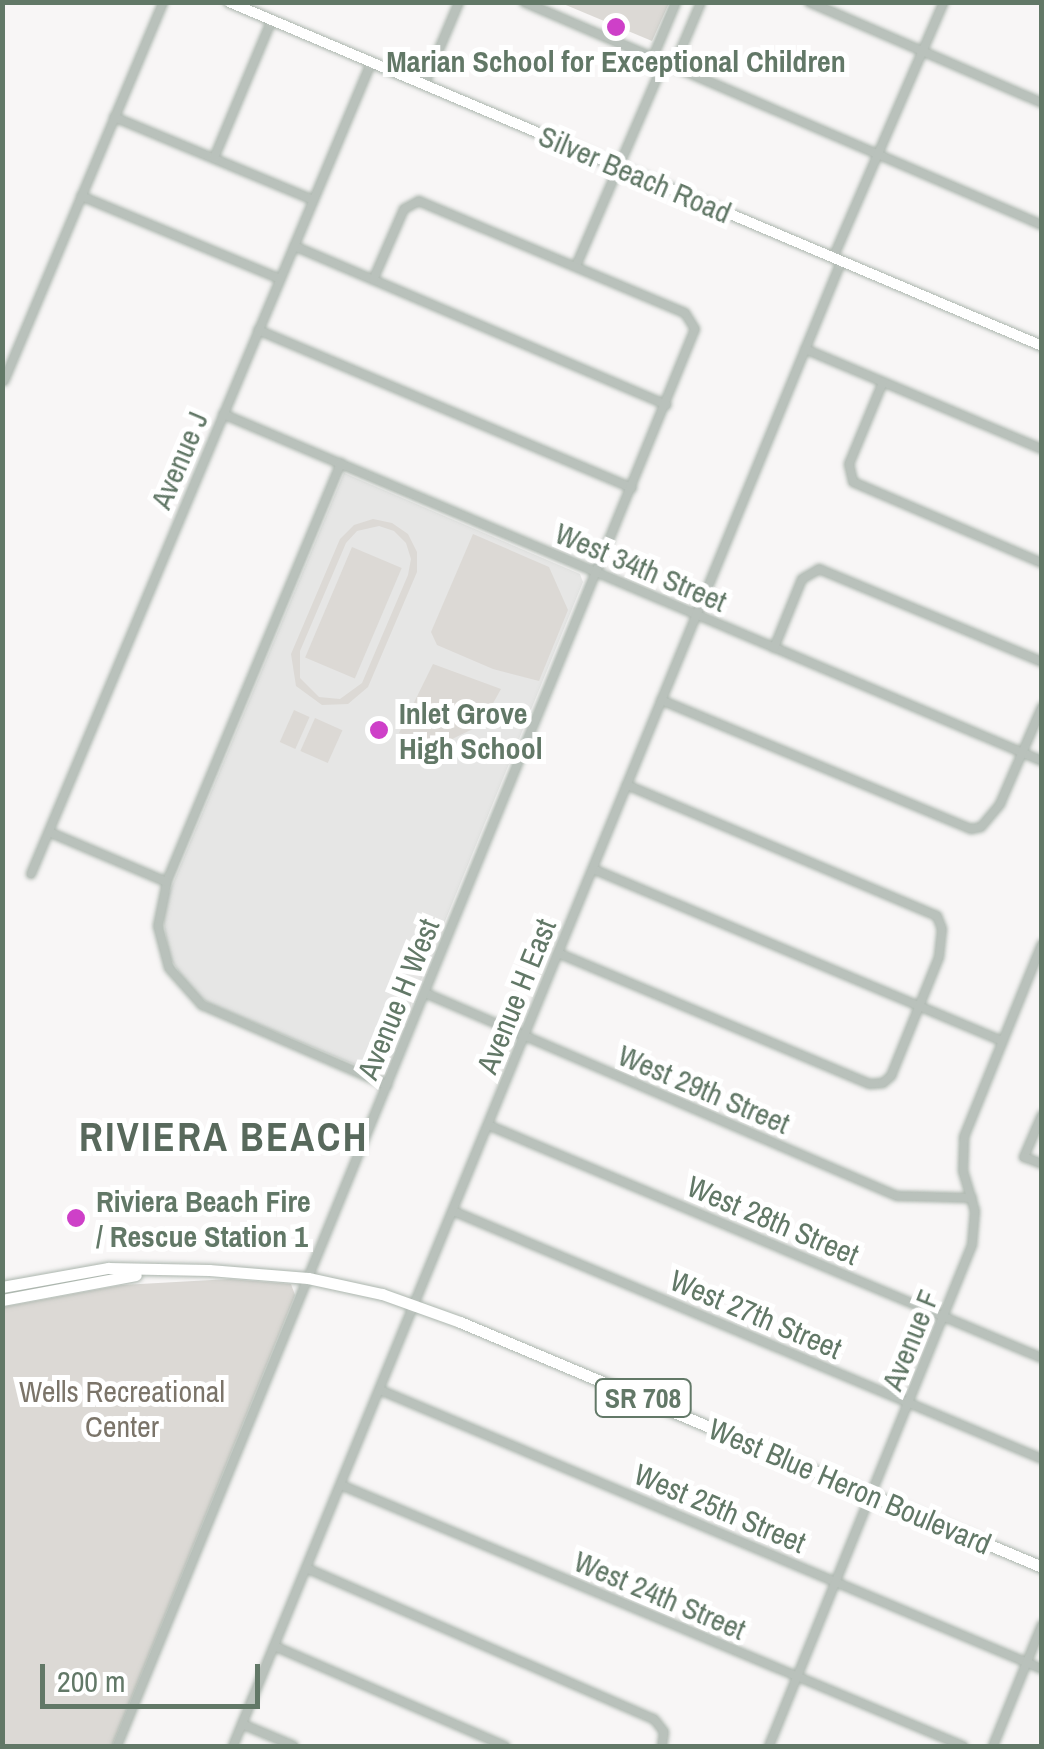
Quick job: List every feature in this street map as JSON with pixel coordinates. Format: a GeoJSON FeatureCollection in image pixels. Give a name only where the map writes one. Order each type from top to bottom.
{"type":"FeatureCollection","features":[{"type":"Feature","properties":{"kind":"main road","name":"West Blue Heron Boulevard"},"geometry":{"type":"LineString","coordinates":[[2,1288],[108,1268],[143,1272],[242,1271],[308,1278],[414,1304],[1042,1567]]}},
{"type":"Feature","properties":{"kind":"main road","name":"West Blue Heron Boulevard"},"geometry":{"type":"LineString","coordinates":[[2,1300],[143,1272]]}},
{"type":"Feature","properties":{"kind":"street"},"geometry":{"type":"LineString","coordinates":[[4,381],[164,2]]}},
{"type":"Feature","properties":{"kind":"street","name":"Silver Beach Road"},"geometry":{"type":"LineString","coordinates":[[229,2],[1040,343]]}},
{"type":"Feature","properties":{"kind":"street"},"geometry":{"type":"LineString","coordinates":[[424,86],[459,2]]}},
{"type":"Feature","properties":{"kind":"street"},"geometry":{"type":"LineString","coordinates":[[524,2],[1042,226]]}},
{"type":"Feature","properties":{"kind":"street"},"geometry":{"type":"LineString","coordinates":[[652,57],[676,2]]}},
{"type":"Feature","properties":{"kind":"street"},"geometry":{"type":"LineString","coordinates":[[373,280],[404,209],[419,201],[576,266],[629,142],[701,2]]}},
{"type":"Feature","properties":{"kind":"street"},"geometry":{"type":"LineString","coordinates":[[809,2],[1042,103]]}},
{"type":"Feature","properties":{"kind":"street","name":"Avenue H East"},"geometry":{"type":"LineString","coordinates":[[233,1746],[805,349],[878,155],[944,2]]}},
{"type":"Feature","properties":{"kind":"street"},"geometry":{"type":"LineString","coordinates":[[214,158],[272,22]]}},
{"type":"Feature","properties":{"kind":"street","name":"Avenue J"},"geometry":{"type":"LineString","coordinates":[[31,874],[371,64]]}},
{"type":"Feature","properties":{"kind":"street"},"geometry":{"type":"LineString","coordinates":[[114,117],[313,200]]}},
{"type":"Feature","properties":{"kind":"street"},"geometry":{"type":"LineString","coordinates":[[81,196],[280,279]]}},
{"type":"Feature","properties":{"kind":"street"},"geometry":{"type":"LineString","coordinates":[[294,246],[666,405]]}},
{"type":"Feature","properties":{"kind":"street","name":"Avenue H West"},"geometry":{"type":"LineString","coordinates":[[117,1746],[598,573],[666,405],[694,324],[685,314],[576,266]]}},
{"type":"Feature","properties":{"kind":"street"},"geometry":{"type":"LineString","coordinates":[[258,330],[632,488]]}},
{"type":"Feature","properties":{"kind":"street"},"geometry":{"type":"LineString","coordinates":[[805,349],[1042,449]]}},
{"type":"Feature","properties":{"kind":"street"},"geometry":{"type":"LineString","coordinates":[[883,382],[849,464],[853,482],[1042,563]]}},
{"type":"Feature","properties":{"kind":"street","name":"West 34th Street"},"geometry":{"type":"LineString","coordinates":[[223,414],[1042,761]]}},
{"type":"Feature","properties":{"kind":"street"},"geometry":{"type":"LineString","coordinates":[[340,463],[158,912],[161,944],[169,968],[192,997],[213,1011],[388,1085]]}},
{"type":"Feature","properties":{"kind":"street"},"geometry":{"type":"LineString","coordinates":[[774,648],[802,579],[819,569],[1042,662]]}},
{"type":"Feature","properties":{"kind":"street"},"geometry":{"type":"LineString","coordinates":[[662,700],[970,829],[981,826],[996,810],[1042,706]]}},
{"type":"Feature","properties":{"kind":"street"},"geometry":{"type":"LineString","coordinates":[[558,953],[875,1085],[891,1076],[920,1006],[939,957],[942,929],[937,916],[627,784]]}},
{"type":"Feature","properties":{"kind":"street"},"geometry":{"type":"LineString","coordinates":[[49,832],[167,882]]}},
{"type":"Feature","properties":{"kind":"street"},"geometry":{"type":"LineString","coordinates":[[592,869],[1002,1041]]}},
{"type":"Feature","properties":{"kind":"street","name":"Avenue F"},"geometry":{"type":"LineString","coordinates":[[769,1746],[975,1234],[972,1198],[962,1171],[962,1148],[1042,944]]}},
{"type":"Feature","properties":{"kind":"street","name":"West 29th Street"},"geometry":{"type":"LineString","coordinates":[[425,993],[897,1196],[972,1198]]}},
{"type":"Feature","properties":{"kind":"street"},"geometry":{"type":"LineString","coordinates":[[1042,1115],[1024,1157],[1042,1164]]}},
{"type":"Feature","properties":{"kind":"street","name":"West 28th Street"},"geometry":{"type":"LineString","coordinates":[[488,1124],[1042,1358]]}},
{"type":"Feature","properties":{"kind":"street","name":"West 27th Street"},"geometry":{"type":"LineString","coordinates":[[453,1210],[1042,1459]]}},
{"type":"Feature","properties":{"kind":"street","name":"West 25th Street"},"geometry":{"type":"LineString","coordinates":[[380,1390],[1042,1669]]}},
{"type":"Feature","properties":{"kind":"street","name":"West 24th Street"},"geometry":{"type":"LineString","coordinates":[[340,1485],[963,1746]]}},
{"type":"Feature","properties":{"kind":"street"},"geometry":{"type":"LineString","coordinates":[[306,1568],[654,1719],[662,1726],[662,1746]]}},
{"type":"Feature","properties":{"kind":"street"},"geometry":{"type":"LineString","coordinates":[[993,1746],[1042,1625]]}},
{"type":"Feature","properties":{"kind":"street"},"geometry":{"type":"LineString","coordinates":[[274,1646],[505,1746]]}},
{"type":"Feature","properties":{"kind":"street"},"geometry":{"type":"LineString","coordinates":[[242,1724],[294,1746]]}},
{"type":"Feature","properties":{"kind":"shaded area","name":"Inlet Grove High School"},"geometry":{"type":"Polygon","coordinates":[[[344,473],[580,574],[583,582],[382,1076],[212,1005],[191,991],[169,956],[162,910],[344,473]]]}},
{"type":"Feature","properties":{"kind":"green space"},"geometry":{"type":"Polygon","coordinates":[[[669,2],[652,41],[561,3],[669,2]]]}},
{"type":"Feature","properties":{"kind":"green space"},"geometry":{"type":"Polygon","coordinates":[[[373,519],[392,523],[408,534],[417,552],[417,572],[368,687],[348,704],[322,705],[296,686],[291,654],[340,539],[354,525],[373,519]],[[379,526],[357,531],[346,543],[300,651],[300,678],[319,697],[340,699],[362,683],[408,575],[411,559],[406,543],[394,531],[379,526]]]}},
{"type":"Feature","properties":{"kind":"green space"},"geometry":{"type":"Polygon","coordinates":[[[473,534],[549,567],[568,610],[539,681],[493,669],[437,645],[431,632],[473,534]]]}},
{"type":"Feature","properties":{"kind":"green space"},"geometry":{"type":"Polygon","coordinates":[[[352,547],[402,568],[355,679],[305,657],[352,547]]]}},
{"type":"Feature","properties":{"kind":"green space"},"geometry":{"type":"Polygon","coordinates":[[[433,664],[501,689],[481,725],[448,741],[431,742],[399,733],[433,664]]]}},
{"type":"Feature","properties":{"kind":"green space"},"geometry":{"type":"Polygon","coordinates":[[[294,710],[310,717],[295,749],[280,742],[294,710]]]}},
{"type":"Feature","properties":{"kind":"green space"},"geometry":{"type":"Polygon","coordinates":[[[315,718],[342,730],[328,763],[300,751],[315,718]]]}},
{"type":"Feature","properties":{"kind":"green space","name":"Wells Recreational Center"},"geometry":{"type":"Polygon","coordinates":[[[230,1279],[291,1284],[295,1295],[112,1746],[3,1746],[3,1307],[122,1285],[230,1279]]]}},
{"type":"Feature","properties":{"kind":"place","name":"Marian School for Exceptional Children"},"geometry":{"type":"Point","coordinates":[616,27]}},
{"type":"Feature","properties":{"kind":"place","name":"Inlet Grove High School"},"geometry":{"type":"Point","coordinates":[379,730]}},
{"type":"Feature","properties":{"kind":"place","name":"Riviera Beach Fire / Rescue Station 1"},"geometry":{"type":"Point","coordinates":[76,1218]}},
{"type":"Feature","properties":{"kind":"district","name":"RIVIERA BEACH"},"geometry":{"type":"Point","coordinates":[224,1137]}}]}
